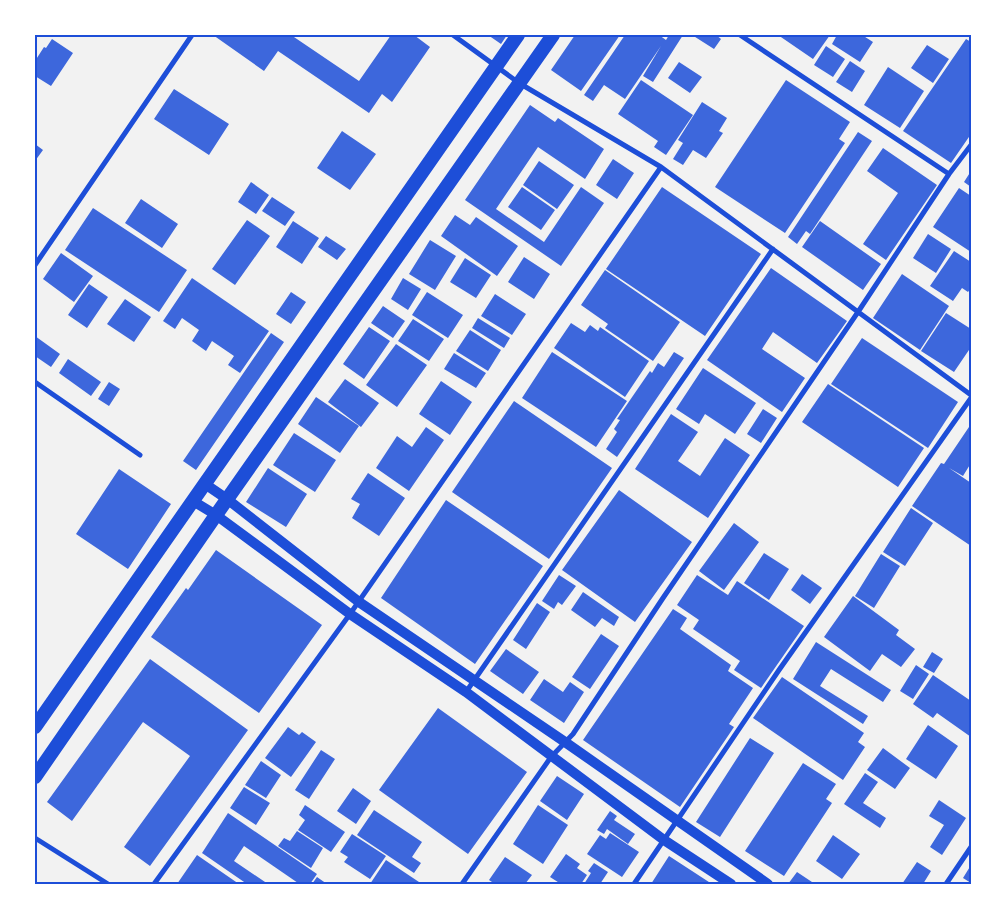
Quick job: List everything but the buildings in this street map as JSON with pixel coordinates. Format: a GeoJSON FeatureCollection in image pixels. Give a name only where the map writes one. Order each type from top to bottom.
{"type":"FeatureCollection","features":[{"type":"Feature","properties":{"kind":"highway"},"geometry":{"type":"LineString","coordinates":[[35,726],[518,35]]}},
{"type":"Feature","properties":{"kind":"highway"},"geometry":{"type":"LineString","coordinates":[[35,777],[552,35]]}},
{"type":"Feature","properties":{"kind":"main road"},"geometry":{"type":"LineString","coordinates":[[204,484],[227,499],[359,602],[565,742],[768,884]]}},
{"type":"Feature","properties":{"kind":"main road"},"geometry":{"type":"LineString","coordinates":[[193,501],[216,515],[350,614],[466,692],[664,840],[731,884]]}},
{"type":"Feature","properties":{"kind":"street"},"geometry":{"type":"LineString","coordinates":[[35,265],[192,35]]}},
{"type":"Feature","properties":{"kind":"street"},"geometry":{"type":"LineString","coordinates":[[452,35],[519,83],[661,167],[971,396],[676,819],[634,884]]}},
{"type":"Feature","properties":{"kind":"street"},"geometry":{"type":"LineString","coordinates":[[740,35],[949,174]]}},
{"type":"Feature","properties":{"kind":"street"},"geometry":{"type":"LineString","coordinates":[[462,884],[551,757],[573,734],[949,174],[971,145]]}},
{"type":"Feature","properties":{"kind":"street"},"geometry":{"type":"LineString","coordinates":[[154,884],[359,602],[661,167]]}},
{"type":"Feature","properties":{"kind":"street"},"geometry":{"type":"LineString","coordinates":[[466,692],[773,249]]}},
{"type":"Feature","properties":{"kind":"street"},"geometry":{"type":"LineString","coordinates":[[35,382],[140,455]]}},
{"type":"Feature","properties":{"kind":"street"},"geometry":{"type":"LineString","coordinates":[[35,838],[108,884]]}},
{"type":"Feature","properties":{"kind":"street"},"geometry":{"type":"LineString","coordinates":[[946,884],[971,847]]}}]}
